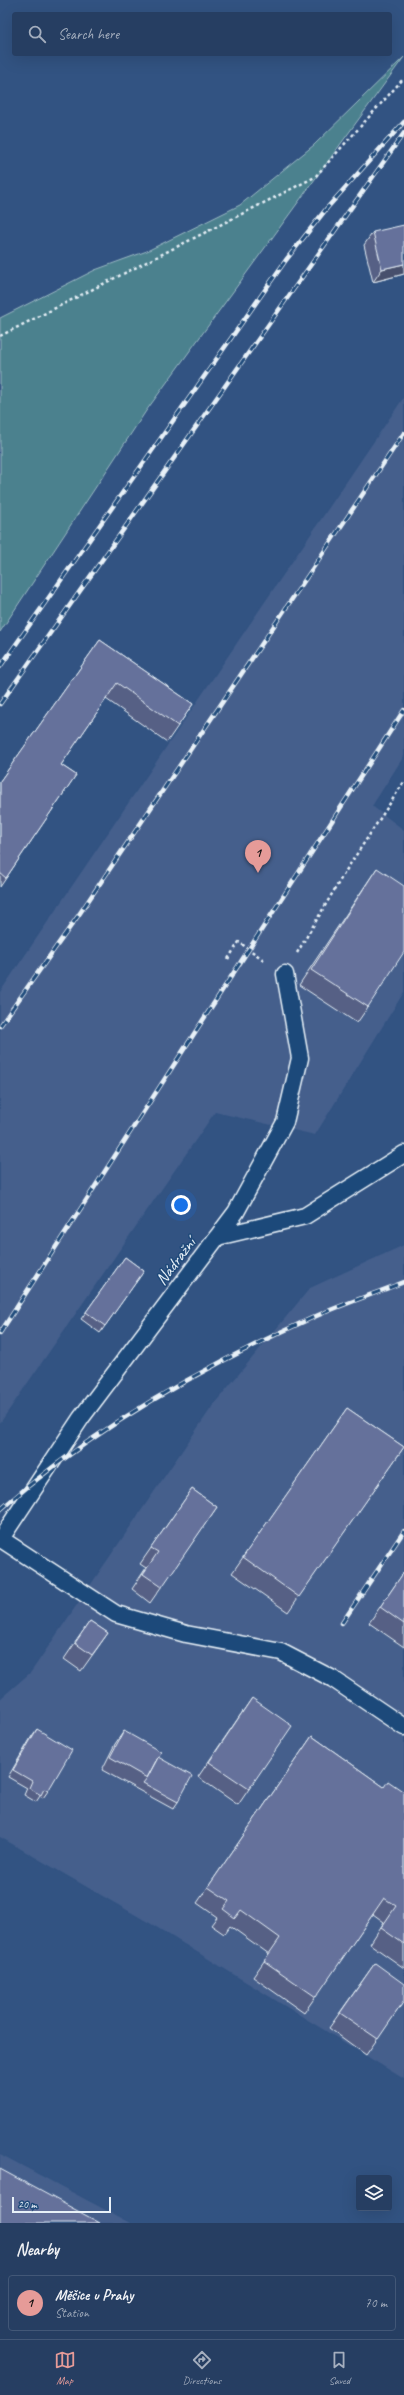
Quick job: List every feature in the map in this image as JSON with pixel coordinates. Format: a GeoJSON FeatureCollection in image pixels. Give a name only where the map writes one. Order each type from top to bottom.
{"type":"FeatureCollection","features":[{"type":"Feature","properties":{"kind":"lane","name":"Nádražní"},"geometry":{"type":"LineString","coordinates":[[1,1540],[82,1418],[236,1212],[285,1122],[300,1058],[285,974]]}},
{"type":"Feature","properties":{"kind":"lane"},"geometry":{"type":"LineString","coordinates":[[217,1237],[305,1216],[404,1154]]}},
{"type":"Feature","properties":{"kind":"lane"},"geometry":{"type":"LineString","coordinates":[[1,1540],[116,1614],[186,1634],[281,1652],[333,1679],[404,1727]]}},
{"type":"Feature","properties":{"kind":"path"},"geometry":{"type":"LineString","coordinates":[[0,336],[315,177],[404,78]]}},
{"type":"Feature","properties":{"kind":"path"},"geometry":{"type":"LineString","coordinates":[[228,960],[239,942],[285,974],[345,872],[404,782]]}},
{"type":"Feature","properties":{"kind":"shaded area"},"geometry":{"type":"Polygon","coordinates":[[[404,397],[404,756],[372,806],[404,830],[404,992],[315,1135],[215,1112],[0,1423],[0,992],[404,397]]]}},
{"type":"Feature","properties":{"kind":"shaded area"},"geometry":{"type":"Polygon","coordinates":[[[404,1245],[404,2079],[153,1925],[0,1837],[0,1699],[31,1672],[214,1404],[310,1288],[404,1245]]]}},
{"type":"Feature","properties":{"kind":"shaded area"},"geometry":{"type":"Polygon","coordinates":[[[0,2154],[130,2223],[0,2223],[0,2154]]]}},
{"type":"Feature","properties":{"kind":"green space"},"geometry":{"type":"Polygon","coordinates":[[[404,57],[146,411],[0,632],[0,318],[95,270],[147,251],[240,205],[314,145],[404,57]]]}},
{"type":"Feature","properties":{"kind":"building"},"geometry":{"type":"Polygon","coordinates":[[[404,225],[404,264],[382,269],[373,232],[404,225]]]}},
{"type":"Feature","properties":{"kind":"building"},"geometry":{"type":"Polygon","coordinates":[[[100,640],[193,704],[178,726],[117,683],[61,765],[76,775],[6,878],[0,873],[0,781],[100,640]]]}},
{"type":"Feature","properties":{"kind":"building"},"geometry":{"type":"Polygon","coordinates":[[[377,868],[404,886],[404,952],[368,1007],[311,970],[377,868]]]}},
{"type":"Feature","properties":{"kind":"building"},"geometry":{"type":"Polygon","coordinates":[[[125,1257],[144,1271],[105,1326],[86,1312],[125,1257]]]}},
{"type":"Feature","properties":{"kind":"building"},"geometry":{"type":"Polygon","coordinates":[[[347,1408],[404,1447],[299,1597],[243,1557],[347,1408]]]}},
{"type":"Feature","properties":{"kind":"building"},"geometry":{"type":"Polygon","coordinates":[[[192,1489],[217,1507],[162,1587],[143,1574],[158,1552],[151,1548],[192,1489]]]}},
{"type":"Feature","properties":{"kind":"building"},"geometry":{"type":"Polygon","coordinates":[[[404,1572],[404,1624],[380,1607],[404,1572]]]}},
{"type":"Feature","properties":{"kind":"building"},"geometry":{"type":"Polygon","coordinates":[[[90,1621],[108,1633],[92,1655],[75,1643],[90,1621]]]}},
{"type":"Feature","properties":{"kind":"building"},"geometry":{"type":"Polygon","coordinates":[[[252,1698],[292,1726],[249,1789],[209,1762],[252,1698]]]}},
{"type":"Feature","properties":{"kind":"building"},"geometry":{"type":"Polygon","coordinates":[[[37,1729],[72,1750],[48,1791],[44,1789],[41,1795],[29,1788],[32,1781],[13,1770],[37,1729]]]}},
{"type":"Feature","properties":{"kind":"building"},"geometry":{"type":"Polygon","coordinates":[[[124,1731],[161,1752],[147,1778],[110,1757],[124,1731]]]}},
{"type":"Feature","properties":{"kind":"building"},"geometry":{"type":"Polygon","coordinates":[[[312,1736],[384,1787],[388,1781],[404,1792],[404,1944],[381,1928],[396,1906],[384,1898],[316,1997],[264,1961],[280,1938],[241,1910],[235,1918],[223,1909],[229,1901],[208,1887],[312,1736]]]}},
{"type":"Feature","properties":{"kind":"building"},"geometry":{"type":"Polygon","coordinates":[[[158,1757],[192,1776],[178,1802],[143,1783],[158,1757]]]}},
{"type":"Feature","properties":{"kind":"building"},"geometry":{"type":"Polygon","coordinates":[[[375,1963],[404,1984],[404,2001],[378,2039],[340,2013],[375,1963]]]}},
{"type":"Feature","properties":{"kind":"building"},"geometry":{"type":"Polygon","coordinates":[[[0,2169],[100,2223],[0,2223],[0,2169]]]}},
{"type":"Feature","properties":{"kind":"railway"},"geometry":{"type":"LineString","coordinates":[[0,667],[286,260],[327,208],[404,122]]}},
{"type":"Feature","properties":{"kind":"railway"},"geometry":{"type":"LineString","coordinates":[[0,704],[404,133]]}},
{"type":"Feature","properties":{"kind":"railway"},"geometry":{"type":"LineString","coordinates":[[0,1026],[78,916],[404,433]]}},
{"type":"Feature","properties":{"kind":"railway"},"geometry":{"type":"LineString","coordinates":[[0,1333],[404,710]]}},
{"type":"Feature","properties":{"kind":"railway"},"geometry":{"type":"LineString","coordinates":[[0,1510],[72,1453],[110,1427],[190,1379],[272,1336],[314,1317],[404,1282]]}},
{"type":"Feature","properties":{"kind":"railway"},"geometry":{"type":"LineString","coordinates":[[342,1623],[404,1531]]}},
{"type":"Feature","properties":{"kind":"place","name":"Měšice u Prahy"},"geometry":{"type":"Point","coordinates":[258,873]}}]}
